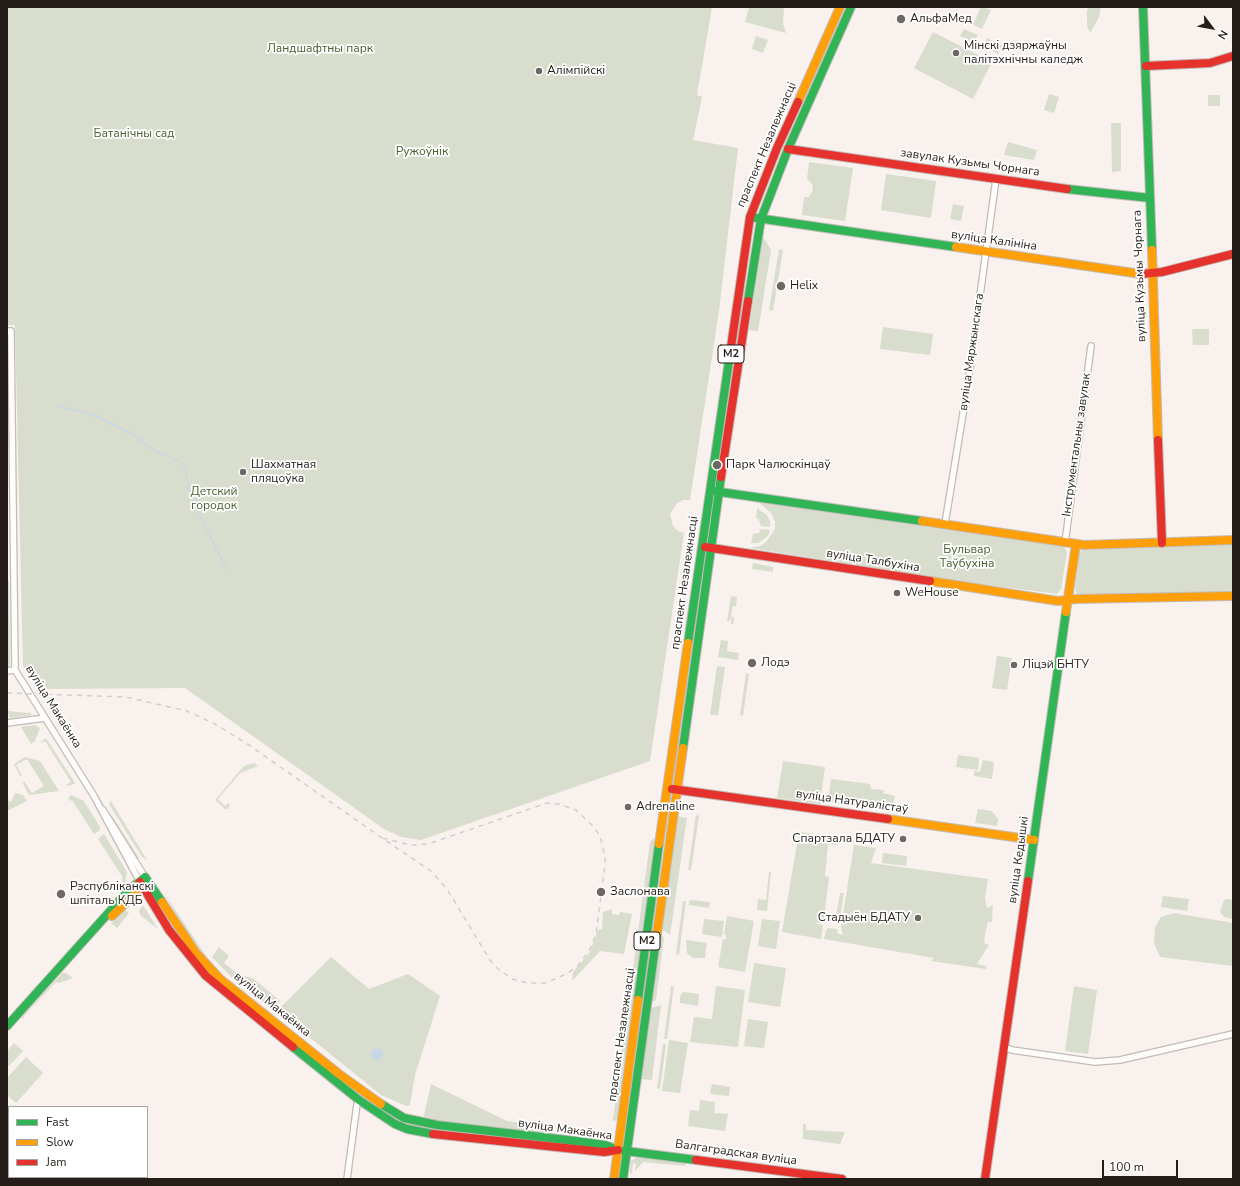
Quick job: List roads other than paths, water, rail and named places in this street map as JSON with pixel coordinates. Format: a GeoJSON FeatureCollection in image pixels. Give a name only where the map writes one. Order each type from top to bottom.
{"type":"FeatureCollection","features":[{"type":"Feature","properties":{"kind":"main road","name":"праспект Незалежнасці"},"geometry":{"type":"LineString","coordinates":[[623,1179],[712,548],[715,491],[750,217],[777,148],[840,7]]}},
{"type":"Feature","properties":{"kind":"main road","name":"праспект Незалежнасці"},"geometry":{"type":"LineString","coordinates":[[614,1179],[667,788],[702,547],[715,491],[761,219],[788,149],[851,7]]}},
{"type":"Feature","properties":{"kind":"main road","name":"вуліца Кузьмы Чорнага"},"geometry":{"type":"LineString","coordinates":[[1143,7],[1162,543]]}},
{"type":"Feature","properties":{"kind":"main road"},"geometry":{"type":"LineString","coordinates":[[1146,66],[1210,63],[1233,56]]}},
{"type":"Feature","properties":{"kind":"main road","name":"завулак Кузьмы Чорнага"},"geometry":{"type":"LineString","coordinates":[[788,149],[996,179],[1150,198]]}},
{"type":"Feature","properties":{"kind":"main road","name":"вуліца Калініна"},"geometry":{"type":"LineString","coordinates":[[750,217],[986,252],[1152,274],[1233,254]]}},
{"type":"Feature","properties":{"kind":"main road"},"geometry":{"type":"LineString","coordinates":[[715,491],[1065,543],[1162,543],[1233,540]]}},
{"type":"Feature","properties":{"kind":"main road","name":"вуліца Кедышкі"},"geometry":{"type":"LineString","coordinates":[[985,1179],[1076,544]]}},
{"type":"Feature","properties":{"kind":"main road","name":"вуліца Талбухіна"},"geometry":{"type":"LineString","coordinates":[[702,547],[982,591],[1058,601],[1233,596]]}},
{"type":"Feature","properties":{"kind":"main road","name":"вуліца Натуралістаў"},"geometry":{"type":"LineString","coordinates":[[667,788],[1034,840]]}},
{"type":"Feature","properties":{"kind":"main road"},"geometry":{"type":"LineString","coordinates":[[7,1026],[130,889],[142,879]]}},
{"type":"Feature","properties":{"kind":"main road","name":"вуліца Макаёнка"},"geometry":{"type":"LineString","coordinates":[[142,879],[169,930],[206,976],[229,991],[305,1047],[368,1096],[397,1115],[413,1121],[605,1145],[618,1150]]}},
{"type":"Feature","properties":{"kind":"main road","name":"вуліца Макаёнка"},"geometry":{"type":"LineString","coordinates":[[229,991],[359,1100],[395,1124],[411,1130],[604,1152],[618,1150]]}},
{"type":"Feature","properties":{"kind":"main road"},"geometry":{"type":"LineString","coordinates":[[411,1130],[413,1121]]}},
{"type":"Feature","properties":{"kind":"main road","name":"Валгаградская вуліца"},"geometry":{"type":"LineString","coordinates":[[618,1150],[842,1179]]}},
{"type":"Feature","properties":{"kind":"street","name":"вуліца Мяржынскага"},"geometry":{"type":"LineString","coordinates":[[945,524],[968,383],[996,179]]}},
{"type":"Feature","properties":{"kind":"street","name":"вуліца Макаёнка"},"geometry":{"type":"LineString","coordinates":[[9,331],[15,670],[96,800],[142,879]]}},
{"type":"Feature","properties":{"kind":"street","name":"Інструментальны завулак"},"geometry":{"type":"LineString","coordinates":[[1065,543],[1091,346]]}},
{"type":"Feature","properties":{"kind":"street"},"geometry":{"type":"LineString","coordinates":[[7,671],[15,670]]}},
{"type":"Feature","properties":{"kind":"street"},"geometry":{"type":"LineString","coordinates":[[7,723],[45,718]]}},
{"type":"Feature","properties":{"kind":"street"},"geometry":{"type":"LineString","coordinates":[[1004,1047],[1017,1051],[1096,1062],[1120,1060],[1233,1034]]}},
{"type":"Feature","properties":{"kind":"street"},"geometry":{"type":"LineString","coordinates":[[347,1179],[357,1104],[359,1100]]}},
{"type":"Feature","properties":{"kind":"water"},"geometry":{"type":"Polygon","coordinates":[[[377,1048],[381,1050],[383,1054],[381,1058],[377,1060],[373,1058],[371,1054],[373,1050],[377,1048]]]}},
{"type":"Feature","properties":{"kind":"waterway"},"geometry":{"type":"LineString","coordinates":[[59,406],[93,415],[131,433],[155,451],[166,455]]}},
{"type":"Feature","properties":{"kind":"waterway"},"geometry":{"type":"LineString","coordinates":[[171,458],[178,461]]}},
{"type":"Feature","properties":{"kind":"waterway"},"geometry":{"type":"LineString","coordinates":[[182,464],[187,467],[186,475]]}},
{"type":"Feature","properties":{"kind":"waterway"},"geometry":{"type":"LineString","coordinates":[[187,478],[188,488],[194,496]]}},
{"type":"Feature","properties":{"kind":"waterway"},"geometry":{"type":"LineString","coordinates":[[196,498],[199,512],[226,569]]}},
{"type":"Feature","properties":{"kind":"railway"},"geometry":{"type":"LineString","coordinates":[[7,693],[126,697],[187,711],[215,724],[249,745],[382,838],[431,871],[447,889],[490,960],[497,968],[512,979],[527,983],[546,983],[566,974],[578,966],[590,949],[596,934],[605,856],[600,836],[593,826],[576,810],[558,804],[547,803],[428,844],[410,845],[382,838]]}},
{"type":"Feature","properties":{"kind":"place","name":"АльфаМед"},"geometry":{"type":"Point","coordinates":[901,19]}},
{"type":"Feature","properties":{"kind":"place","name":"Мінскі дзяржаўны палітэхнічны каледж"},"geometry":{"type":"Point","coordinates":[956,53]}},
{"type":"Feature","properties":{"kind":"place","name":"Алімпійскі"},"geometry":{"type":"Point","coordinates":[539,71]}},
{"type":"Feature","properties":{"kind":"place","name":"Helix"},"geometry":{"type":"Point","coordinates":[781,286]}},
{"type":"Feature","properties":{"kind":"place","name":"Парк Чалюскінцаў"},"geometry":{"type":"Point","coordinates":[717,465]}},
{"type":"Feature","properties":{"kind":"place","name":"Шахматная пляцоўка"},"geometry":{"type":"Point","coordinates":[243,472]}},
{"type":"Feature","properties":{"kind":"place","name":"WeHouse"},"geometry":{"type":"Point","coordinates":[897,593]}},
{"type":"Feature","properties":{"kind":"place","name":"Лодэ"},"geometry":{"type":"Point","coordinates":[752,663]}},
{"type":"Feature","properties":{"kind":"place","name":"Ліцэй БНТУ"},"geometry":{"type":"Point","coordinates":[1014,665]}},
{"type":"Feature","properties":{"kind":"place","name":"Adrenaline"},"geometry":{"type":"Point","coordinates":[628,807]}},
{"type":"Feature","properties":{"kind":"place","name":"Спартзала БДАТУ"},"geometry":{"type":"Point","coordinates":[903,839]}},
{"type":"Feature","properties":{"kind":"place","name":"Заслонава"},"geometry":{"type":"Point","coordinates":[601,892]}},
{"type":"Feature","properties":{"kind":"place","name":"Рэспубліканскі шпіталь КДБ"},"geometry":{"type":"Point","coordinates":[61,894]}},
{"type":"Feature","properties":{"kind":"place","name":"Стадыён БДАТУ"},"geometry":{"type":"Point","coordinates":[918,918]}},
{"type":"Feature","properties":{"kind":"park label","name":"Ландшафтны парк"},"geometry":{"type":"Point","coordinates":[320,49]}},
{"type":"Feature","properties":{"kind":"park label","name":"Батанічны сад"},"geometry":{"type":"Point","coordinates":[134,134]}},
{"type":"Feature","properties":{"kind":"park label","name":"Ружоўнік"},"geometry":{"type":"Point","coordinates":[422,152]}},
{"type":"Feature","properties":{"kind":"park label","name":"Детский городок"},"geometry":{"type":"Point","coordinates":[214,499]}},
{"type":"Feature","properties":{"kind":"park label","name":"Бульвар Таўбухіна"},"geometry":{"type":"Point","coordinates":[967,557]}}]}
